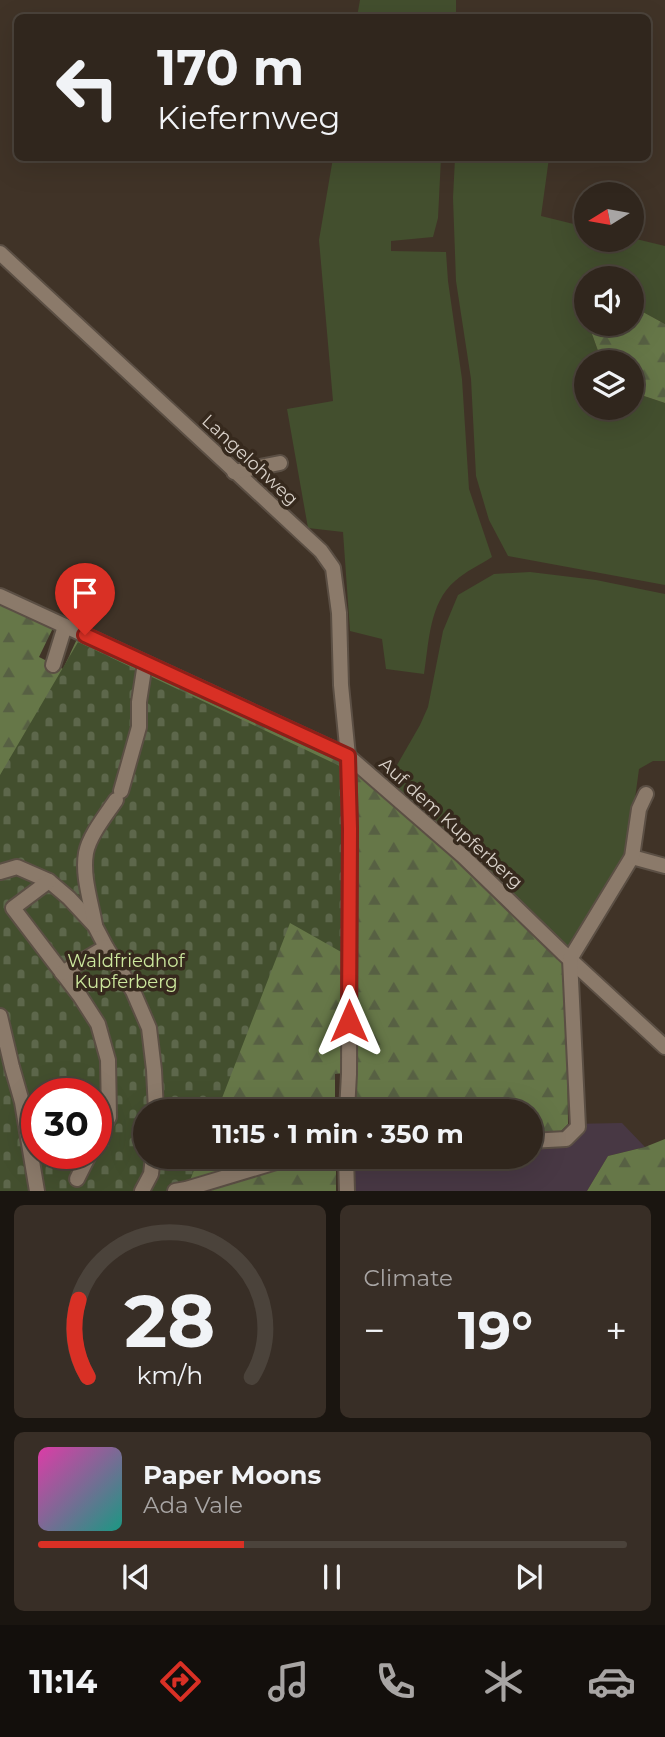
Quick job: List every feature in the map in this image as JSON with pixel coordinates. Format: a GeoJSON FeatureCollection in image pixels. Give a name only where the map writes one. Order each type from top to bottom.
{"type":"FeatureCollection","features":[{"type":"Feature","properties":{"kind":"street","name":"Langelohweg"},"geometry":{"type":"LineString","coordinates":[[0,253],[321,551],[333,568],[339,612],[341,685],[348,756]]}},
{"type":"Feature","properties":{"kind":"street"},"geometry":{"type":"LineString","coordinates":[[234,472],[280,463]]}},
{"type":"Feature","properties":{"kind":"street","name":"Auf dem Kupferberg"},"geometry":{"type":"LineString","coordinates":[[0,596],[348,756],[463,856],[665,1047]]}},
{"type":"Feature","properties":{"kind":"street"},"geometry":{"type":"LineString","coordinates":[[53,664],[65,626]]}},
{"type":"Feature","properties":{"kind":"street"},"geometry":{"type":"LineString","coordinates":[[95,926],[86,876],[86,852],[97,828],[118,796],[139,727],[139,702],[145,663]]}},
{"type":"Feature","properties":{"kind":"street"},"geometry":{"type":"LineString","coordinates":[[348,756],[350,854],[348,1099]]}},
{"type":"Feature","properties":{"kind":"street"},"geometry":{"type":"LineString","coordinates":[[543,1140],[566,1139],[578,1127],[570,959],[632,858],[639,809],[646,794]]}},
{"type":"Feature","properties":{"kind":"street"},"geometry":{"type":"LineString","coordinates":[[632,858],[665,866]]}},
{"type":"Feature","properties":{"kind":"street"},"geometry":{"type":"LineString","coordinates":[[0,872],[18,867],[49,881],[95,926],[133,991],[149,1028],[155,1099]]}},
{"type":"Feature","properties":{"kind":"street"},"geometry":{"type":"LineString","coordinates":[[49,881],[13,908],[99,1024],[108,1060],[108,1078]]}},
{"type":"Feature","properties":{"kind":"street"},"geometry":{"type":"LineString","coordinates":[[62,973],[106,947]]}},
{"type":"Feature","properties":{"kind":"street"},"geometry":{"type":"LineString","coordinates":[[0,1016],[22,1102],[37,1191]]}},
{"type":"Feature","properties":{"kind":"street"},"geometry":{"type":"LineString","coordinates":[[77,1179],[82,1169]]}},
{"type":"Feature","properties":{"kind":"street"},"geometry":{"type":"LineString","coordinates":[[142,1191],[152,1169]]}},
{"type":"Feature","properties":{"kind":"street"},"geometry":{"type":"LineString","coordinates":[[175,1191],[251,1169]]}},
{"type":"Feature","properties":{"kind":"street"},"geometry":{"type":"LineString","coordinates":[[346,1169],[347,1191]]}},
{"type":"Feature","properties":{"kind":"shaded area"},"geometry":{"type":"Polygon","coordinates":[[[622,1123],[645,1147],[608,1156],[587,1191],[352,1191],[352,1169],[543,1169],[543,1133],[560,1132],[568,1124],[622,1123]]]}},
{"type":"Feature","properties":{"kind":"green space"},"geometry":{"type":"Polygon","coordinates":[[[360,0],[456,0],[456,14],[358,14],[360,0]]]}},
{"type":"Feature","properties":{"kind":"green space"},"geometry":{"type":"Polygon","coordinates":[[[332,161],[441,161],[438,218],[433,237],[391,241],[391,251],[446,252],[462,379],[469,489],[492,557],[459,577],[440,600],[429,637],[424,674],[386,669],[382,639],[350,631],[343,532],[308,528],[287,409],[333,401],[319,240],[332,161]]]}},
{"type":"Feature","properties":{"kind":"green space"},"geometry":{"type":"Polygon","coordinates":[[[455,161],[549,161],[541,216],[574,224],[574,252],[644,252],[644,241],[665,246],[665,324],[644,313],[644,266],[574,266],[574,336],[593,336],[598,350],[574,350],[574,420],[644,420],[644,396],[665,403],[665,585],[508,556],[489,520],[476,476],[471,379],[456,281],[453,198],[455,161]]]}},
{"type":"Feature","properties":{"kind":"green space"},"geometry":{"type":"Polygon","coordinates":[[[644,313],[665,324],[665,403],[644,396],[644,350],[598,350],[593,336],[644,336],[644,313]]]}},
{"type":"Feature","properties":{"kind":"green space"},"geometry":{"type":"Polygon","coordinates":[[[530,572],[596,580],[665,594],[665,761],[653,761],[639,769],[627,858],[567,951],[389,779],[428,707],[443,631],[458,595],[494,574],[530,572]]]}},
{"type":"Feature","properties":{"kind":"green space"},"geometry":{"type":"Polygon","coordinates":[[[0,602],[357,768],[544,939],[566,965],[568,1124],[560,1132],[543,1133],[543,1099],[352,1099],[353,1072],[335,1074],[335,1099],[133,1099],[133,1169],[336,1169],[336,1191],[0,1191],[0,602]],[[53,628],[39,657],[63,669],[77,639],[53,628]]]}},
{"type":"Feature","properties":{"kind":"green space","name":"Waldfriedhof Kupferberg"},"geometry":{"type":"Polygon","coordinates":[[[78,642],[344,768],[343,953],[290,923],[222,1099],[133,1099],[133,1169],[194,1169],[186,1191],[0,1191],[0,775],[78,642]]]}},
{"type":"Feature","properties":{"kind":"green space"},"geometry":{"type":"Polygon","coordinates":[[[665,1139],[665,1191],[587,1191],[608,1156],[665,1139]]]}},
{"type":"Feature","properties":{"kind":"route"},"geometry":{"type":"LineString","coordinates":[[85,635],[348,756],[349,1021]]}}]}
